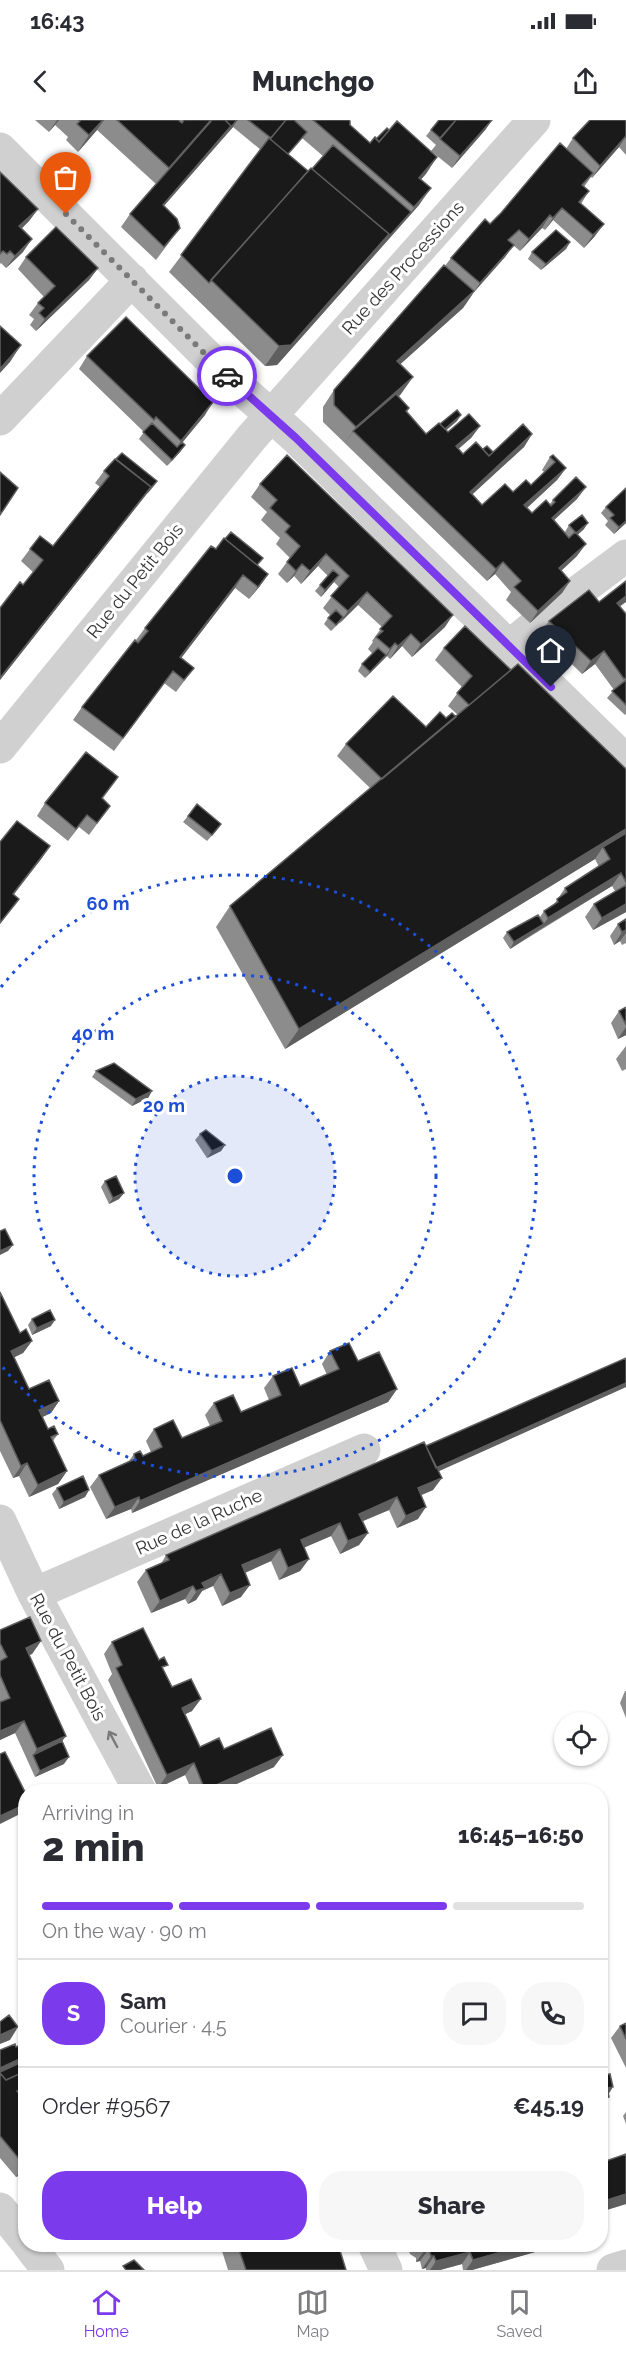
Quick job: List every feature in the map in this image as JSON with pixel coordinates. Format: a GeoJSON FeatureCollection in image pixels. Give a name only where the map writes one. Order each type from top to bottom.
{"type":"FeatureCollection","features":[{"type":"Feature","properties":{"kind":"street","name":"Rue des Processions"},"geometry":{"type":"LineString","coordinates":[[271,417],[534,120]]}},
{"type":"Feature","properties":{"kind":"street"},"geometry":{"type":"LineString","coordinates":[[0,148],[271,417],[296,438],[626,761]]}},
{"type":"Feature","properties":{"kind":"street"},"geometry":{"type":"LineString","coordinates":[[0,419],[132,280]]}},
{"type":"Feature","properties":{"kind":"street","name":"Rue du Petit Bois"},"geometry":{"type":"LineString","coordinates":[[0,747],[252,437],[271,417]]}},
{"type":"Feature","properties":{"kind":"street"},"geometry":{"type":"LineString","coordinates":[[510,646],[626,556]]}},
{"type":"Feature","properties":{"kind":"street","name":"Rue de la Ruche"},"geometry":{"type":"LineString","coordinates":[[34,1594],[364,1450]]}},
{"type":"Feature","properties":{"kind":"street","name":"Rue du Petit Bois"},"geometry":{"type":"LineString","coordinates":[[0,1521],[34,1594],[136,1784]]}},
{"type":"Feature","properties":{"kind":"street"},"geometry":{"type":"LineString","coordinates":[[0,2209],[18,2231]]}},
{"type":"Feature","properties":{"kind":"street"},"geometry":{"type":"LineString","coordinates":[[34,2252],[48,2270]]}},
{"type":"Feature","properties":{"kind":"street"},"geometry":{"type":"LineString","coordinates":[[378,2252],[386,2270]]}},
{"type":"Feature","properties":{"kind":"street"},"geometry":{"type":"LineString","coordinates":[[613,2270],[626,2266]]}},
{"type":"Feature","properties":{"kind":"building"},"geometry":{"type":"Polygon","coordinates":[[[79,120],[103,120],[89,135],[77,124],[79,120]]]}},
{"type":"Feature","properties":{"kind":"building"},"geometry":{"type":"Polygon","coordinates":[[[117,120],[178,120],[182,123],[184,120],[211,120],[169,168],[117,120]]]}},
{"type":"Feature","properties":{"kind":"building"},"geometry":{"type":"Polygon","coordinates":[[[212,120],[225,120],[231,126],[163,205],[177,219],[180,228],[164,247],[130,214],[212,120]]]}},
{"type":"Feature","properties":{"kind":"building"},"geometry":{"type":"Polygon","coordinates":[[[225,120],[237,120],[228,131],[231,126],[225,120]]]}},
{"type":"Feature","properties":{"kind":"building"},"geometry":{"type":"Polygon","coordinates":[[[248,120],[286,120],[271,138],[248,120]]]}},
{"type":"Feature","properties":{"kind":"building"},"geometry":{"type":"Polygon","coordinates":[[[286,120],[294,120],[307,132],[288,154],[270,139],[286,120]]]}},
{"type":"Feature","properties":{"kind":"building"},"geometry":{"type":"Polygon","coordinates":[[[313,120],[349,120],[350,125],[370,143],[375,137],[379,142],[397,121],[437,157],[419,178],[431,188],[414,207],[313,120]]]}},
{"type":"Feature","properties":{"kind":"building"},"geometry":{"type":"Polygon","coordinates":[[[439,120],[456,120],[440,138],[431,130],[439,120]]]}},
{"type":"Feature","properties":{"kind":"building"},"geometry":{"type":"Polygon","coordinates":[[[456,120],[492,120],[460,156],[440,139],[456,120]]]}},
{"type":"Feature","properties":{"kind":"building"},"geometry":{"type":"Polygon","coordinates":[[[590,120],[626,120],[626,136],[600,166],[573,138],[590,120]]]}},
{"type":"Feature","properties":{"kind":"building"},"geometry":{"type":"Polygon","coordinates":[[[387,128],[389,130],[379,142],[376,139],[387,128]]]}},
{"type":"Feature","properties":{"kind":"building"},"geometry":{"type":"Polygon","coordinates":[[[269,138],[308,171],[209,283],[181,255],[269,138]]]}},
{"type":"Feature","properties":{"kind":"building"},"geometry":{"type":"Polygon","coordinates":[[[560,143],[593,173],[582,185],[589,191],[579,202],[604,224],[593,235],[562,208],[553,218],[550,215],[529,239],[519,230],[508,240],[514,245],[480,283],[451,258],[485,219],[490,224],[501,213],[560,143]]]}},
{"type":"Feature","properties":{"kind":"building"},"geometry":{"type":"Polygon","coordinates":[[[333,145],[411,212],[384,242],[389,234],[312,169],[333,145]]]}},
{"type":"Feature","properties":{"kind":"building"},"geometry":{"type":"Polygon","coordinates":[[[311,168],[389,234],[291,345],[279,346],[211,280],[311,168]]]}},
{"type":"Feature","properties":{"kind":"building"},"geometry":{"type":"Polygon","coordinates":[[[0,172],[38,209],[19,226],[32,239],[15,256],[10,251],[7,254],[3,251],[0,254],[0,172]]]}},
{"type":"Feature","properties":{"kind":"building"},"geometry":{"type":"Polygon","coordinates":[[[56,227],[98,268],[45,319],[39,313],[44,308],[38,303],[55,286],[26,257],[56,227]]]}},
{"type":"Feature","properties":{"kind":"building"},"geometry":{"type":"Polygon","coordinates":[[[556,230],[570,242],[546,264],[532,252],[556,230]]]}},
{"type":"Feature","properties":{"kind":"building"},"geometry":{"type":"Polygon","coordinates":[[[444,265],[474,291],[397,361],[413,377],[356,427],[334,405],[334,390],[444,265]]]}},
{"type":"Feature","properties":{"kind":"building"},"geometry":{"type":"Polygon","coordinates":[[[126,317],[213,402],[181,441],[156,417],[154,420],[87,356],[126,317]]]}},
{"type":"Feature","properties":{"kind":"building"},"geometry":{"type":"Polygon","coordinates":[[[0,326],[21,345],[0,369],[0,326]]]}},
{"type":"Feature","properties":{"kind":"building"},"geometry":{"type":"Polygon","coordinates":[[[396,394],[409,408],[406,411],[426,434],[439,423],[448,432],[469,414],[480,426],[456,446],[463,454],[476,442],[489,456],[523,424],[532,434],[470,492],[482,505],[505,484],[513,492],[526,480],[531,485],[555,462],[550,457],[553,455],[566,468],[524,505],[532,513],[546,500],[551,506],[555,502],[553,500],[576,477],[586,487],[552,518],[569,538],[575,532],[586,544],[559,568],[570,581],[538,611],[514,587],[521,581],[503,562],[496,569],[353,431],[396,394]]]}},
{"type":"Feature","properties":{"kind":"building"},"geometry":{"type":"Polygon","coordinates":[[[457,410],[461,415],[445,429],[440,424],[457,410]]]}},
{"type":"Feature","properties":{"kind":"building"},"geometry":{"type":"Polygon","coordinates":[[[152,423],[177,447],[182,442],[185,445],[172,460],[143,432],[152,423]]]}},
{"type":"Feature","properties":{"kind":"building"},"geometry":{"type":"Polygon","coordinates":[[[487,446],[493,452],[489,456],[483,449],[487,446]]]}},
{"type":"Feature","properties":{"kind":"building"},"geometry":{"type":"Polygon","coordinates":[[[122,453],[157,481],[147,493],[151,487],[116,459],[122,453]]]}},
{"type":"Feature","properties":{"kind":"building"},"geometry":{"type":"Polygon","coordinates":[[[287,455],[453,615],[421,644],[411,634],[398,646],[395,643],[390,649],[376,637],[383,631],[380,629],[392,616],[367,592],[348,611],[331,596],[349,576],[326,554],[310,571],[302,564],[296,571],[287,562],[300,546],[285,532],[290,526],[270,508],[277,500],[260,484],[287,455]]]}},
{"type":"Feature","properties":{"kind":"building"},"geometry":{"type":"Polygon","coordinates":[[[115,459],[151,487],[0,678],[0,608],[20,582],[23,585],[43,560],[30,549],[40,536],[53,546],[109,476],[104,471],[115,459]]]}},
{"type":"Feature","properties":{"kind":"building"},"geometry":{"type":"Polygon","coordinates":[[[0,472],[18,488],[0,515],[0,472]]]}},
{"type":"Feature","properties":{"kind":"building"},"geometry":{"type":"Polygon","coordinates":[[[626,488],[626,521],[619,527],[610,518],[614,515],[606,507],[626,488]]]}},
{"type":"Feature","properties":{"kind":"building"},"geometry":{"type":"Polygon","coordinates":[[[582,515],[588,523],[576,533],[569,525],[582,515]]]}},
{"type":"Feature","properties":{"kind":"building"},"geometry":{"type":"Polygon","coordinates":[[[231,532],[263,558],[257,565],[225,539],[231,532]]]}},
{"type":"Feature","properties":{"kind":"building"},"geometry":{"type":"Polygon","coordinates":[[[224,538],[268,574],[258,587],[243,575],[180,657],[194,668],[184,680],[173,671],[123,738],[82,707],[135,640],[138,643],[148,631],[145,628],[211,546],[216,549],[224,538]]]}},
{"type":"Feature","properties":{"kind":"building"},"geometry":{"type":"Polygon","coordinates":[[[333,570],[339,575],[325,590],[320,585],[333,570]]]}},
{"type":"Feature","properties":{"kind":"building"},"geometry":{"type":"Polygon","coordinates":[[[626,581],[626,596],[617,603],[626,614],[626,678],[624,679],[604,651],[591,661],[549,621],[589,590],[599,602],[626,581]]]}},
{"type":"Feature","properties":{"kind":"building"},"geometry":{"type":"Polygon","coordinates":[[[336,610],[343,617],[336,625],[328,618],[336,610]]]}},
{"type":"Feature","properties":{"kind":"building"},"geometry":{"type":"Polygon","coordinates":[[[465,626],[511,670],[469,705],[457,693],[472,676],[444,648],[465,626]]]}},
{"type":"Feature","properties":{"kind":"building"},"geometry":{"type":"Polygon","coordinates":[[[378,648],[386,655],[370,672],[362,664],[378,648]]]}},
{"type":"Feature","properties":{"kind":"building"},"geometry":{"type":"Polygon","coordinates":[[[518,664],[626,769],[626,829],[299,1029],[230,906],[518,664]]]}},
{"type":"Feature","properties":{"kind":"building"},"geometry":{"type":"Polygon","coordinates":[[[626,680],[626,705],[612,691],[626,680]]]}},
{"type":"Feature","properties":{"kind":"building"},"geometry":{"type":"Polygon","coordinates":[[[393,696],[426,727],[440,712],[446,718],[452,713],[456,717],[382,779],[346,744],[393,696]]]}},
{"type":"Feature","properties":{"kind":"building"},"geometry":{"type":"Polygon","coordinates":[[[86,752],[118,777],[102,798],[110,806],[97,823],[87,815],[76,829],[45,803],[86,752]]]}},
{"type":"Feature","properties":{"kind":"building"},"geometry":{"type":"Polygon","coordinates":[[[197,804],[221,824],[212,835],[188,816],[197,804]]]}},
{"type":"Feature","properties":{"kind":"building"},"geometry":{"type":"Polygon","coordinates":[[[17,821],[50,846],[13,894],[19,899],[0,923],[0,842],[17,821]]]}},
{"type":"Feature","properties":{"kind":"building"},"geometry":{"type":"Polygon","coordinates":[[[626,833],[626,882],[621,873],[548,918],[544,911],[558,902],[557,899],[567,892],[565,888],[610,859],[603,847],[626,833]]]}},
{"type":"Feature","properties":{"kind":"building"},"geometry":{"type":"Polygon","coordinates":[[[626,885],[626,904],[602,918],[594,904],[626,885]]]}},
{"type":"Feature","properties":{"kind":"building"},"geometry":{"type":"Polygon","coordinates":[[[538,915],[544,924],[514,942],[507,932],[538,915]]]}},
{"type":"Feature","properties":{"kind":"building"},"geometry":{"type":"Polygon","coordinates":[[[626,919],[626,930],[622,932],[618,924],[626,919]]]}},
{"type":"Feature","properties":{"kind":"building"},"geometry":{"type":"Polygon","coordinates":[[[626,1007],[626,1025],[619,1011],[626,1007]]]}},
{"type":"Feature","properties":{"kind":"building"},"geometry":{"type":"Polygon","coordinates":[[[114,1063],[152,1091],[136,1099],[96,1071],[114,1063]]]}},
{"type":"Feature","properties":{"kind":"building"},"geometry":{"type":"Polygon","coordinates":[[[206,1130],[225,1145],[212,1151],[200,1134],[206,1130]]]}},
{"type":"Feature","properties":{"kind":"building"},"geometry":{"type":"Polygon","coordinates":[[[116,1176],[124,1193],[113,1198],[105,1181],[116,1176]]]}},
{"type":"Feature","properties":{"kind":"building"},"geometry":{"type":"Polygon","coordinates":[[[5,1229],[13,1245],[0,1251],[0,1231],[5,1229]]]}},
{"type":"Feature","properties":{"kind":"building"},"geometry":{"type":"Polygon","coordinates":[[[0,1292],[20,1333],[26,1329],[32,1341],[11,1351],[29,1389],[49,1380],[59,1401],[39,1410],[48,1429],[54,1426],[58,1434],[51,1437],[67,1471],[38,1485],[27,1463],[21,1466],[0,1420],[0,1292]]]}},
{"type":"Feature","properties":{"kind":"building"},"geometry":{"type":"Polygon","coordinates":[[[50,1310],[55,1320],[37,1328],[32,1319],[50,1310]]]}},
{"type":"Feature","properties":{"kind":"building"},"geometry":{"type":"Polygon","coordinates":[[[349,1343],[358,1361],[379,1352],[397,1389],[140,1501],[139,1497],[115,1507],[99,1475],[135,1459],[134,1454],[140,1451],[143,1456],[162,1447],[154,1429],[173,1420],[182,1438],[222,1421],[214,1403],[233,1395],[241,1412],[281,1395],[273,1376],[292,1368],[300,1386],[339,1369],[330,1351],[349,1343]]]}},
{"type":"Feature","properties":{"kind":"building"},"geometry":{"type":"Polygon","coordinates":[[[626,1358],[626,1383],[436,1468],[426,1446],[626,1358]]]}},
{"type":"Feature","properties":{"kind":"building"},"geometry":{"type":"Polygon","coordinates":[[[424,1442],[442,1478],[418,1488],[426,1507],[406,1516],[397,1497],[359,1514],[368,1533],[348,1541],[340,1523],[301,1540],[309,1559],[288,1568],[280,1549],[242,1565],[250,1585],[230,1593],[221,1574],[202,1583],[205,1588],[196,1591],[193,1586],[160,1601],[146,1570],[169,1560],[166,1555],[424,1442]]]}},
{"type":"Feature","properties":{"kind":"building"},"geometry":{"type":"Polygon","coordinates":[[[83,1476],[89,1490],[64,1502],[57,1488],[83,1476]]]}},
{"type":"Feature","properties":{"kind":"building"},"geometry":{"type":"Polygon","coordinates":[[[30,1617],[41,1641],[26,1648],[66,1736],[37,1749],[24,1721],[0,1731],[0,1702],[10,1698],[0,1675],[0,1661],[7,1657],[0,1643],[0,1630],[30,1617]]]}},
{"type":"Feature","properties":{"kind":"building"},"geometry":{"type":"Polygon","coordinates":[[[143,1628],[159,1660],[164,1657],[168,1665],[162,1667],[172,1687],[191,1679],[201,1699],[182,1708],[200,1747],[219,1738],[224,1749],[271,1728],[283,1755],[218,1784],[203,1784],[194,1763],[167,1775],[116,1668],[122,1665],[112,1642],[143,1628]]]}},
{"type":"Feature","properties":{"kind":"building"},"geometry":{"type":"Polygon","coordinates":[[[62,1741],[69,1757],[40,1771],[33,1755],[62,1741]]]}},
{"type":"Feature","properties":{"kind":"building"},"geometry":{"type":"Polygon","coordinates":[[[5,1752],[21,1784],[18,1784],[18,1808],[0,1816],[0,1754],[5,1752]]]}},
{"type":"Feature","properties":{"kind":"building"},"geometry":{"type":"Polygon","coordinates":[[[9,2015],[18,2027],[0,2035],[0,2022],[9,2015]]]}},
{"type":"Feature","properties":{"kind":"building"},"geometry":{"type":"Polygon","coordinates":[[[626,2023],[626,2039],[620,2026],[626,2023]]]}},
{"type":"Feature","properties":{"kind":"building"},"geometry":{"type":"Polygon","coordinates":[[[15,2044],[16,2047],[18,2046],[18,2060],[0,2068],[0,2050],[15,2044]]]}},
{"type":"Feature","properties":{"kind":"building"},"geometry":{"type":"Polygon","coordinates":[[[18,2064],[18,2075],[6,2080],[0,2072],[18,2064]]]}},
{"type":"Feature","properties":{"kind":"building"},"geometry":{"type":"Polygon","coordinates":[[[0,2073],[6,2080],[18,2075],[18,2158],[0,2136],[0,2073]]]}},
{"type":"Feature","properties":{"kind":"building"},"geometry":{"type":"Polygon","coordinates":[[[608,2074],[610,2074],[613,2087],[608,2088],[608,2074]]]}},
{"type":"Feature","properties":{"kind":"building"},"geometry":{"type":"Polygon","coordinates":[[[626,2154],[626,2194],[608,2200],[608,2160],[626,2154]]]}},
{"type":"Feature","properties":{"kind":"building"},"geometry":{"type":"Polygon","coordinates":[[[240,2252],[340,2252],[346,2270],[246,2270],[240,2252]]]}},
{"type":"Feature","properties":{"kind":"building"},"geometry":{"type":"Polygon","coordinates":[[[430,2252],[470,2252],[436,2261],[434,2256],[431,2256],[430,2252]]]}},
{"type":"Feature","properties":{"kind":"building"},"geometry":{"type":"Polygon","coordinates":[[[470,2252],[501,2252],[473,2260],[470,2252]]]}},
{"type":"Feature","properties":{"kind":"building"},"geometry":{"type":"Polygon","coordinates":[[[134,2260],[144,2270],[126,2270],[123,2266],[134,2260]]]}},
{"type":"Feature","properties":{"kind":"way so far"},"geometry":{"type":"LineString","coordinates":[[66,214],[227,376]]}},
{"type":"Feature","properties":{"kind":"route"},"geometry":{"type":"LineString","coordinates":[[227,376],[296,438],[551,687]]}}]}
